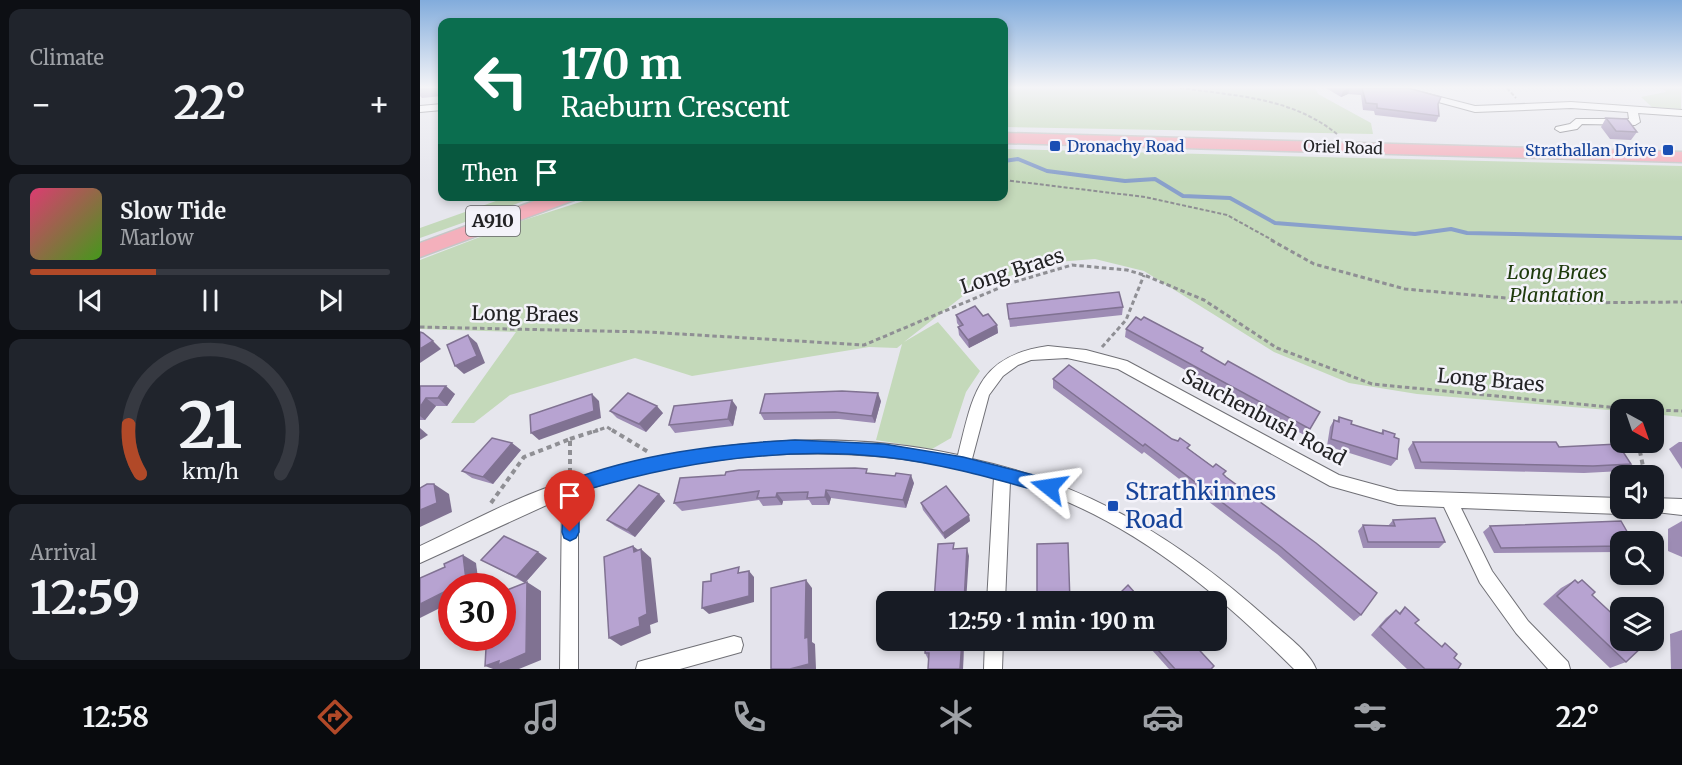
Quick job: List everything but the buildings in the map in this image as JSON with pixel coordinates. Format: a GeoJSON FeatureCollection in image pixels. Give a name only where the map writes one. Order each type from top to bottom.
{"type":"FeatureCollection","features":[{"type":"Feature","properties":{"kind":"main road","name":"Oriel Road"},"geometry":{"type":"LineString","coordinates":[[1008,138],[1682,157]]}},
{"type":"Feature","properties":{"kind":"main road","name":"A910"},"geometry":{"type":"LineString","coordinates":[[420,250],[553,201]]}},
{"type":"Feature","properties":{"kind":"street"},"geometry":{"type":"LineString","coordinates":[[1560,129],[1573,127],[1580,121],[1635,122],[1634,119]]}},
{"type":"Feature","properties":{"kind":"street","name":"Sauchenbush Road"},"geometry":{"type":"LineString","coordinates":[[963,464],[985,389],[1014,359],[1038,352],[1085,352],[1122,365],[1336,481],[1398,498],[1610,506]]}},
{"type":"Feature","properties":{"kind":"street"},"geometry":{"type":"LineString","coordinates":[[420,555],[570,487],[665,462],[728,451],[795,447],[884,450],[963,464],[1070,495],[1137,529],[1208,577],[1307,669]]}},
{"type":"Feature","properties":{"kind":"street"},"geometry":{"type":"LineString","coordinates":[[997,591],[1002,474]]}},
{"type":"Feature","properties":{"kind":"street"},"geometry":{"type":"LineString","coordinates":[[569,669],[570,487]]}},
{"type":"Feature","properties":{"kind":"street"},"geometry":{"type":"LineString","coordinates":[[1449,501],[1486,577],[1522,627],[1561,669]]}},
{"type":"Feature","properties":{"kind":"street"},"geometry":{"type":"LineString","coordinates":[[1664,506],[1682,507]]}},
{"type":"Feature","properties":{"kind":"street"},"geometry":{"type":"LineString","coordinates":[[645,669],[734,645]]}},
{"type":"Feature","properties":{"kind":"street"},"geometry":{"type":"LineString","coordinates":[[993,669],[994,651]]}},
{"type":"Feature","properties":{"kind":"path"},"geometry":{"type":"LineString","coordinates":[[1317,119],[1328,125],[1340,137],[1344,147]]}},
{"type":"Feature","properties":{"kind":"path"},"geometry":{"type":"LineString","coordinates":[[1008,180],[1145,197],[1227,215],[1314,264],[1405,289],[1562,303],[1682,302]]}},
{"type":"Feature","properties":{"kind":"path","name":"Long Braes"},"geometry":{"type":"LineString","coordinates":[[420,327],[647,332],[864,345],[1011,283],[1072,265],[1127,270],[1144,275],[1204,300],[1277,348],[1372,384],[1610,407]]}},
{"type":"Feature","properties":{"kind":"path"},"geometry":{"type":"LineString","coordinates":[[1095,356],[1126,320],[1144,275]]}},
{"type":"Feature","properties":{"kind":"path","name":"Long Braes"},"geometry":{"type":"LineString","coordinates":[[1664,410],[1682,411]]}},
{"type":"Feature","properties":{"kind":"path"},"geometry":{"type":"LineString","coordinates":[[471,530],[524,457],[570,439],[607,427],[665,462]]}},
{"type":"Feature","properties":{"kind":"path"},"geometry":{"type":"LineString","coordinates":[[570,439],[570,487]]}},
{"type":"Feature","properties":{"kind":"green space"},"geometry":{"type":"Polygon","coordinates":[[[1008,119],[1364,119],[1371,123],[1373,134],[1008,127],[1008,119]]]}},
{"type":"Feature","properties":{"kind":"green space","name":"Long Braes Plantation"},"geometry":{"type":"Polygon","coordinates":[[[1008,149],[1682,166],[1682,417],[1664,415],[1664,399],[1610,399],[1610,410],[1417,394],[1349,383],[1274,352],[1144,271],[1095,259],[1044,263],[968,292],[904,342],[938,322],[980,371],[966,392],[951,438],[932,449],[876,440],[902,344],[897,348],[869,347],[692,376],[635,358],[510,395],[474,423],[451,423],[516,332],[420,329],[420,260],[524,220],[583,201],[1008,201],[1008,149]]]}},
{"type":"Feature","properties":{"kind":"green space"},"geometry":{"type":"Polygon","coordinates":[[[496,201],[524,201],[420,238],[420,228],[496,201]]]}},
{"type":"Feature","properties":{"kind":"waterway"},"geometry":{"type":"LineString","coordinates":[[1008,160],[1018,159],[1047,171],[1125,181],[1155,179],[1183,196],[1230,198],[1275,223],[1415,234],[1451,229],[1467,233],[1682,238]]}},
{"type":"Feature","properties":{"kind":"place","name":"Dronachy Road"},"geometry":{"type":"Point","coordinates":[1055,146]}},
{"type":"Feature","properties":{"kind":"place","name":"Strathallan Drive"},"geometry":{"type":"Point","coordinates":[1668,150]}},
{"type":"Feature","properties":{"kind":"place","name":"Strathkinnes Road"},"geometry":{"type":"Point","coordinates":[1113,506]}},
{"type":"Feature","properties":{"kind":"route"},"geometry":{"type":"LineString","coordinates":[[570,532],[570,487],[634,468],[696,455],[738,450],[839,447],[884,450],[963,464],[1049,487]]}}]}
